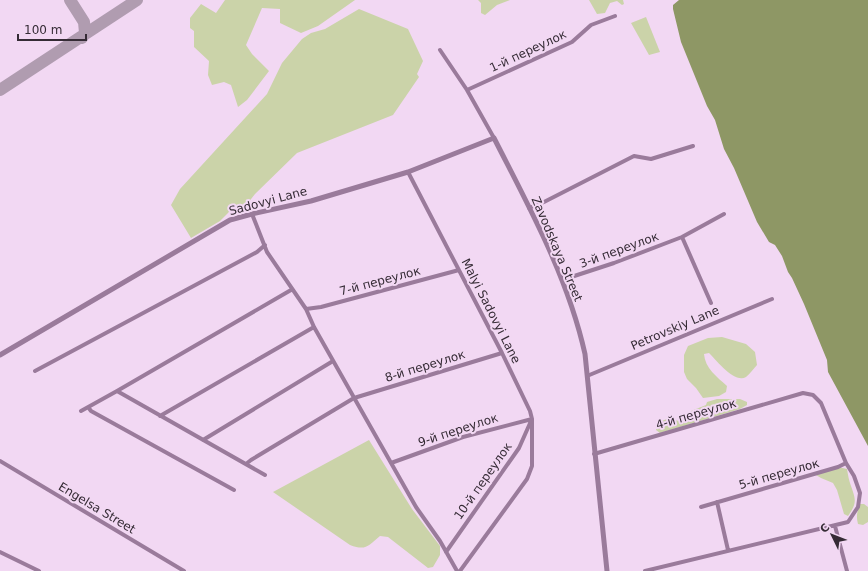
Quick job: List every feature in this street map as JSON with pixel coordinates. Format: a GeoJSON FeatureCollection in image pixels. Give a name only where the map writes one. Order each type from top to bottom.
{"type":"FeatureCollection","features":[{"type":"Feature","properties":{"kind":"street","name":"1-й переулок"},"geometry":{"type":"LineString","coordinates":[[467,90],[572,42],[591,25],[615,16]]}},
{"type":"Feature","properties":{"kind":"street","name":"Zavodskaya Street"},"geometry":{"type":"LineString","coordinates":[[440,50],[467,90],[494,138],[529,208],[562,280],[582,340],[607,571]]}},
{"type":"Feature","properties":{"kind":"street","name":"Sadovyi Lane"},"geometry":{"type":"LineString","coordinates":[[0,355],[230,220],[310,201],[408,172],[494,138]]}},
{"type":"Feature","properties":{"kind":"street"},"geometry":{"type":"LineString","coordinates":[[529,208],[544,202],[634,156],[651,159],[693,146]]}},
{"type":"Feature","properties":{"kind":"street","name":"Malyi Sadovyi Lane"},"geometry":{"type":"LineString","coordinates":[[408,172],[502,353],[530,411],[532,419],[532,466],[527,478],[460,571]]}},
{"type":"Feature","properties":{"kind":"street"},"geometry":{"type":"LineString","coordinates":[[252,214],[267,252],[291,290],[306,309],[333,361],[416,507],[457,571]]}},
{"type":"Feature","properties":{"kind":"street","name":"3-й переулок"},"geometry":{"type":"LineString","coordinates":[[562,280],[614,264],[682,237],[724,214]]}},
{"type":"Feature","properties":{"kind":"street"},"geometry":{"type":"LineString","coordinates":[[682,237],[711,303]]}},
{"type":"Feature","properties":{"kind":"street"},"geometry":{"type":"LineString","coordinates":[[35,371],[257,252],[264,245]]}},
{"type":"Feature","properties":{"kind":"street","name":"7-й переулок"},"geometry":{"type":"LineString","coordinates":[[306,309],[321,307],[459,270]]}},
{"type":"Feature","properties":{"kind":"street"},"geometry":{"type":"LineString","coordinates":[[81,411],[291,290]]}},
{"type":"Feature","properties":{"kind":"street","name":"Petrovskiy Lane"},"geometry":{"type":"LineString","coordinates":[[587,376],[772,299]]}},
{"type":"Feature","properties":{"kind":"street"},"geometry":{"type":"LineString","coordinates":[[160,416],[314,326]]}},
{"type":"Feature","properties":{"kind":"street","name":"8-й переулок"},"geometry":{"type":"LineString","coordinates":[[246,464],[354,398],[502,353]]}},
{"type":"Feature","properties":{"kind":"street"},"geometry":{"type":"LineString","coordinates":[[203,440],[333,361]]}},
{"type":"Feature","properties":{"kind":"street"},"geometry":{"type":"LineString","coordinates":[[117,391],[265,475]]}},
{"type":"Feature","properties":{"kind":"street","name":"4-й переулок"},"geometry":{"type":"LineString","coordinates":[[594,454],[803,393],[812,395],[821,404],[846,463]]}},
{"type":"Feature","properties":{"kind":"street"},"geometry":{"type":"LineString","coordinates":[[88,407],[91,411],[234,490]]}},
{"type":"Feature","properties":{"kind":"street","name":"9-й переулок"},"geometry":{"type":"LineString","coordinates":[[391,463],[463,437],[532,419]]}},
{"type":"Feature","properties":{"kind":"street","name":"10-й переулок"},"geometry":{"type":"LineString","coordinates":[[446,552],[519,448],[532,419]]}},
{"type":"Feature","properties":{"kind":"street","name":"Engelsa Street"},"geometry":{"type":"LineString","coordinates":[[0,461],[183,571]]}},
{"type":"Feature","properties":{"kind":"street"},"geometry":{"type":"LineString","coordinates":[[645,571],[848,522],[858,507],[860,493],[854,476],[846,463]]}},
{"type":"Feature","properties":{"kind":"street","name":"5-й переулок"},"geometry":{"type":"LineString","coordinates":[[700,507],[838,467],[846,463]]}},
{"type":"Feature","properties":{"kind":"street"},"geometry":{"type":"LineString","coordinates":[[717,502],[728,550]]}},
{"type":"Feature","properties":{"kind":"street"},"geometry":{"type":"LineString","coordinates":[[835,526],[846,571]]}},
{"type":"Feature","properties":{"kind":"street"},"geometry":{"type":"LineString","coordinates":[[0,552],[40,571]]}},
{"type":"Feature","properties":{"kind":"shaded area"},"geometry":{"type":"Polygon","coordinates":[[[225,0],[355,0],[318,26],[301,33],[280,23],[280,9],[262,8],[246,45],[252,54],[269,71],[247,100],[238,107],[231,85],[224,82],[212,85],[208,75],[209,61],[194,47],[194,31],[190,28],[190,18],[201,4],[216,13],[225,0]]]}},
{"type":"Feature","properties":{"kind":"shaded area"},"geometry":{"type":"Polygon","coordinates":[[[478,0],[510,0],[497,5],[485,15],[481,13],[481,3],[478,0]]]}},
{"type":"Feature","properties":{"kind":"shaded area"},"geometry":{"type":"Polygon","coordinates":[[[589,0],[623,0],[624,4],[622,5],[617,1],[610,3],[605,13],[597,14],[589,0]]]}},
{"type":"Feature","properties":{"kind":"shaded area"},"geometry":{"type":"Polygon","coordinates":[[[679,0],[868,0],[868,446],[828,372],[827,360],[782,256],[775,245],[769,242],[757,222],[734,168],[724,149],[715,120],[707,106],[681,42],[673,9],[673,5],[679,0]]]}},
{"type":"Feature","properties":{"kind":"shaded area"},"geometry":{"type":"Polygon","coordinates":[[[359,9],[408,29],[423,61],[417,74],[419,77],[393,115],[297,153],[255,194],[244,208],[236,205],[220,221],[191,238],[171,205],[180,189],[267,94],[282,63],[302,39],[311,33],[325,29],[359,9]]]}},
{"type":"Feature","properties":{"kind":"shaded area"},"geometry":{"type":"Polygon","coordinates":[[[646,17],[660,52],[649,55],[631,23],[646,17]]]}},
{"type":"Feature","properties":{"kind":"shaded area"},"geometry":{"type":"Polygon","coordinates":[[[722,337],[746,344],[755,352],[757,365],[746,377],[737,377],[721,366],[709,353],[704,354],[709,368],[727,386],[726,392],[719,396],[703,398],[687,379],[684,372],[684,355],[688,346],[708,338],[722,337]]]}},
{"type":"Feature","properties":{"kind":"shaded area"},"geometry":{"type":"Polygon","coordinates":[[[717,399],[740,399],[747,402],[747,405],[740,409],[660,433],[656,430],[656,423],[667,419],[680,421],[691,411],[706,405],[707,402],[717,399]]]}},
{"type":"Feature","properties":{"kind":"shaded area"},"geometry":{"type":"Polygon","coordinates":[[[369,440],[412,509],[440,546],[440,555],[433,567],[428,568],[388,537],[380,536],[369,545],[360,548],[350,545],[273,492],[369,440]]]}},
{"type":"Feature","properties":{"kind":"shaded area"},"geometry":{"type":"Polygon","coordinates":[[[838,467],[847,469],[855,498],[853,508],[848,516],[844,514],[837,490],[833,483],[816,475],[838,467]]]}},
{"type":"Feature","properties":{"kind":"shaded area"},"geometry":{"type":"Polygon","coordinates":[[[860,504],[864,504],[868,507],[868,522],[863,525],[858,524],[857,521],[857,514],[860,504]]]}},
{"type":"Feature","properties":{"kind":"taxiway"},"geometry":{"type":"LineString","coordinates":[[70,0],[84,22],[85,33],[82,38]]}},
{"type":"Feature","properties":{"kind":"taxiway"},"geometry":{"type":"LineString","coordinates":[[0,90],[137,0]]}}]}
